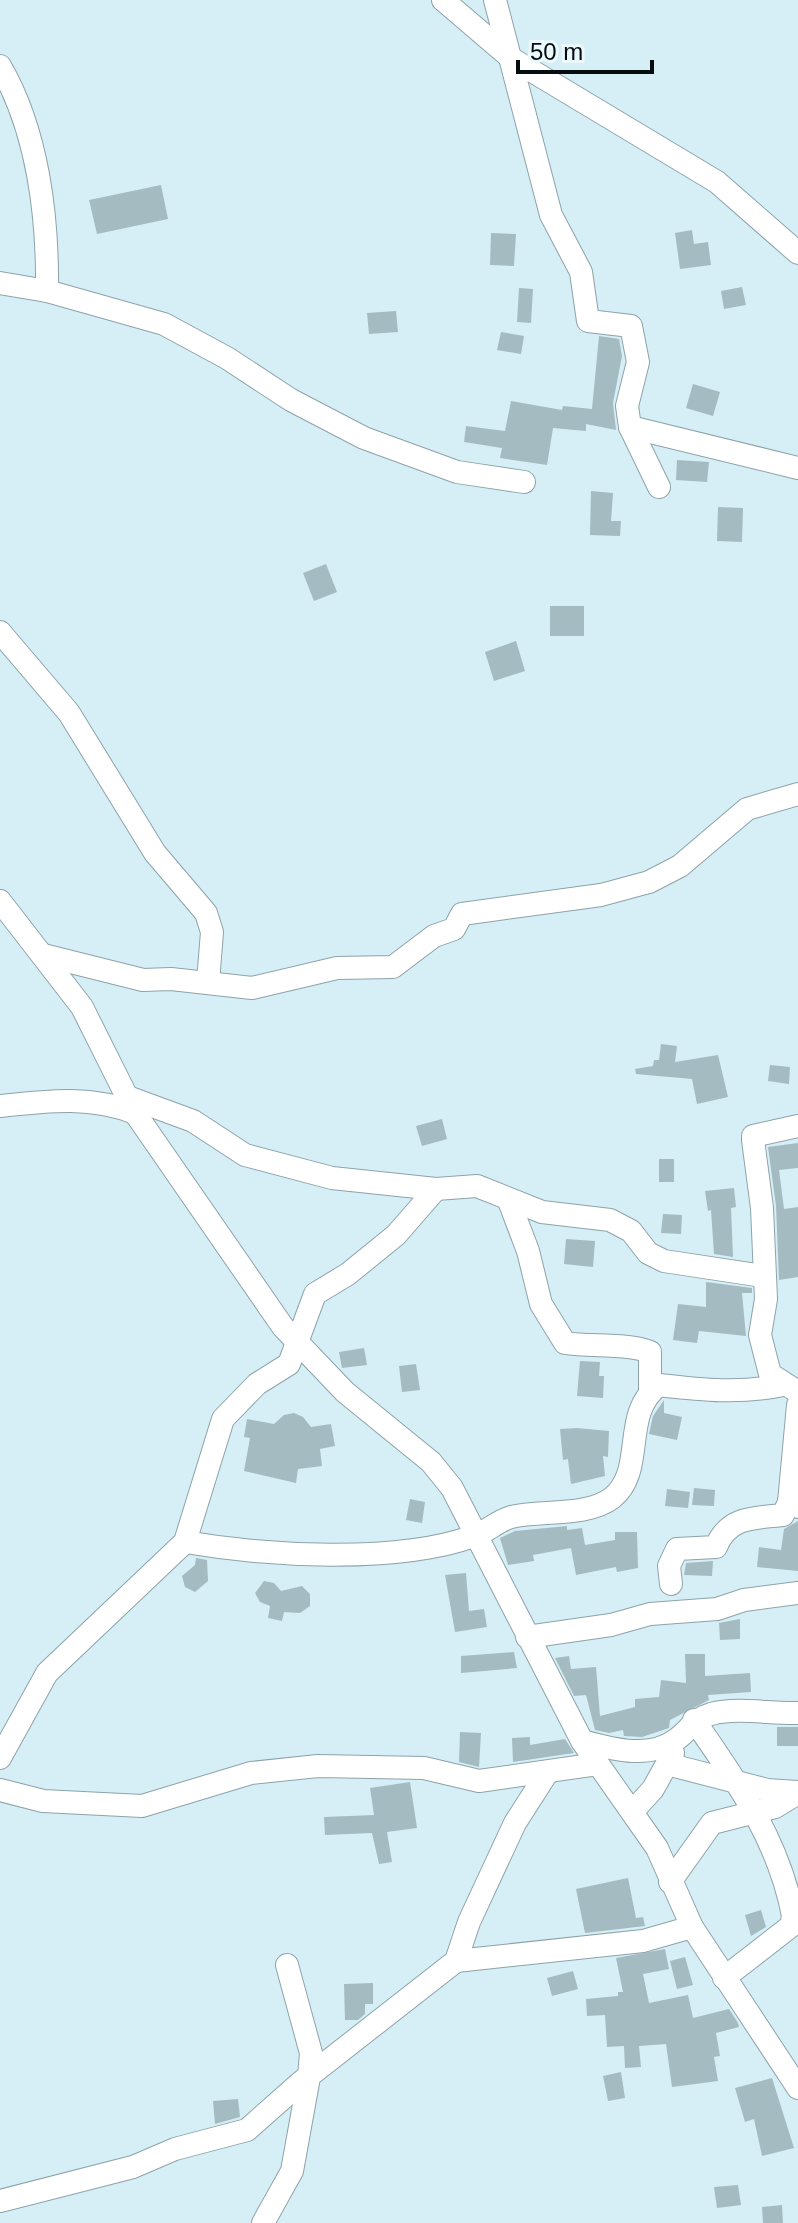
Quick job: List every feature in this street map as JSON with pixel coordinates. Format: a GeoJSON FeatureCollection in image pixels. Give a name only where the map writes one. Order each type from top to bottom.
{"type":"FeatureCollection","features":[{"type":"Feature","properties":{"kind":"street"},"geometry":{"type":"LineString","coordinates":[[443,0],[512,59],[717,182],[798,253]]}},
{"type":"Feature","properties":{"kind":"street"},"geometry":{"type":"LineString","coordinates":[[495,0],[551,215],[581,272],[588,321],[631,326],[638,362],[627,406],[630,427],[659,487]]}},
{"type":"Feature","properties":{"kind":"street"},"geometry":{"type":"LineString","coordinates":[[0,66],[22,120],[37,172],[45,228],[47,291]]}},
{"type":"Feature","properties":{"kind":"street"},"geometry":{"type":"LineString","coordinates":[[0,283],[47,291],[164,324],[227,358],[291,400],[364,438],[457,472],[524,482]]}},
{"type":"Feature","properties":{"kind":"street"},"geometry":{"type":"LineString","coordinates":[[630,427],[798,468]]}},
{"type":"Feature","properties":{"kind":"street"},"geometry":{"type":"LineString","coordinates":[[0,632],[69,713],[155,853],[206,913],[212,932],[208,982]]}},
{"type":"Feature","properties":{"kind":"street"},"geometry":{"type":"LineString","coordinates":[[43,955],[143,980],[208,982],[252,988],[337,968],[393,967],[434,936],[454,929],[462,914],[601,895],[649,882],[680,866],[747,809],[798,794]]}},
{"type":"Feature","properties":{"kind":"street"},"geometry":{"type":"LineString","coordinates":[[0,901],[82,1007],[130,1105],[297,1343],[345,1392],[431,1462],[452,1488],[582,1741],[657,1848],[692,1927],[798,2088]]}},
{"type":"Feature","properties":{"kind":"street"},"geometry":{"type":"LineString","coordinates":[[0,1106],[55,1100],[130,1105],[193,1121],[245,1155],[332,1178],[436,1189],[477,1186],[542,1212],[610,1220],[631,1231],[648,1253],[664,1261],[763,1276]]}},
{"type":"Feature","properties":{"kind":"street"},"geometry":{"type":"LineString","coordinates":[[791,1388],[770,1374],[762,1345],[766,1299],[762,1208],[753,1136],[798,1126]]}},
{"type":"Feature","properties":{"kind":"street"},"geometry":{"type":"LineString","coordinates":[[0,1758],[47,1673],[185,1542],[223,1419],[257,1384],[289,1364],[315,1294],[348,1274],[396,1235],[436,1189]]}},
{"type":"Feature","properties":{"kind":"street"},"geometry":{"type":"LineString","coordinates":[[509,1201],[528,1251],[541,1304],[559,1336],[565,1343],[605,1348],[637,1347],[650,1352],[650,1392]]}},
{"type":"Feature","properties":{"kind":"street"},"geometry":{"type":"LineString","coordinates":[[185,1542],[296,1553],[397,1552],[477,1536],[488,1526],[511,1517],[598,1506],[614,1497],[627,1478],[636,1413],[650,1392],[659,1385],[711,1393],[791,1388]]}},
{"type":"Feature","properties":{"kind":"street"},"geometry":{"type":"LineString","coordinates":[[671,1584],[669,1566],[677,1549],[716,1547],[730,1526],[740,1520],[783,1515],[793,1505],[798,1405]]}},
{"type":"Feature","properties":{"kind":"street"},"geometry":{"type":"LineString","coordinates":[[527,1637],[611,1625],[650,1614],[717,1609],[744,1600],[798,1593]]}},
{"type":"Feature","properties":{"kind":"street"},"geometry":{"type":"LineString","coordinates":[[582,1741],[621,1752],[669,1744],[687,1728],[726,1711],[798,1713]]}},
{"type":"Feature","properties":{"kind":"street"},"geometry":{"type":"LineString","coordinates":[[633,1811],[667,1764],[687,1728]]}},
{"type":"Feature","properties":{"kind":"street"},"geometry":{"type":"LineString","coordinates":[[687,1728],[735,1782],[757,1813],[774,1847],[793,1916],[791,1926],[724,1978]]}},
{"type":"Feature","properties":{"kind":"street"},"geometry":{"type":"LineString","coordinates":[[0,1790],[43,1801],[142,1806],[251,1773],[318,1766],[424,1768],[479,1781],[598,1764]]}},
{"type":"Feature","properties":{"kind":"street"},"geometry":{"type":"LineString","coordinates":[[667,1764],[685,1766],[767,1790],[798,1793]]}},
{"type":"Feature","properties":{"kind":"street"},"geometry":{"type":"LineString","coordinates":[[456,1961],[469,1922],[515,1823],[547,1773]]}},
{"type":"Feature","properties":{"kind":"street"},"geometry":{"type":"LineString","coordinates":[[670,1882],[712,1823],[757,1813],[798,1793]]}},
{"type":"Feature","properties":{"kind":"street"},"geometry":{"type":"LineString","coordinates":[[0,2201],[133,2167],[175,2149],[247,2130],[456,1961],[643,1941],[692,1927]]}},
{"type":"Feature","properties":{"kind":"street"},"geometry":{"type":"LineString","coordinates":[[263,2223],[292,2171],[309,2077],[311,2053],[287,1965]]}},
{"type":"Feature","properties":{"kind":"building"},"geometry":{"type":"Polygon","coordinates":[[[161,185],[168,219],[97,234],[89,200],[161,185]]]}},
{"type":"Feature","properties":{"kind":"building"},"geometry":{"type":"Polygon","coordinates":[[[692,230],[694,244],[708,242],[711,265],[680,269],[675,233],[692,230]]]}},
{"type":"Feature","properties":{"kind":"building"},"geometry":{"type":"Polygon","coordinates":[[[491,233],[516,234],[514,266],[490,265],[491,233]]]}},
{"type":"Feature","properties":{"kind":"building"},"geometry":{"type":"Polygon","coordinates":[[[742,287],[746,305],[724,309],[721,291],[742,287]]]}},
{"type":"Feature","properties":{"kind":"building"},"geometry":{"type":"Polygon","coordinates":[[[519,288],[533,289],[531,323],[517,322],[519,288]]]}},
{"type":"Feature","properties":{"kind":"building"},"geometry":{"type":"Polygon","coordinates":[[[396,311],[398,332],[369,334],[367,313],[396,311]]]}},
{"type":"Feature","properties":{"kind":"building"},"geometry":{"type":"Polygon","coordinates":[[[501,332],[524,336],[521,354],[497,350],[501,332]]]}},
{"type":"Feature","properties":{"kind":"building"},"geometry":{"type":"Polygon","coordinates":[[[599,336],[619,339],[622,356],[613,403],[616,430],[586,424],[586,431],[553,428],[547,465],[500,458],[502,448],[464,442],[466,426],[505,431],[511,401],[562,410],[563,406],[592,409],[599,336]]]}},
{"type":"Feature","properties":{"kind":"building"},"geometry":{"type":"Polygon","coordinates":[[[693,384],[720,392],[713,416],[686,408],[693,384]]]}},
{"type":"Feature","properties":{"kind":"building"},"geometry":{"type":"Polygon","coordinates":[[[677,460],[709,462],[707,482],[676,480],[677,460]]]}},
{"type":"Feature","properties":{"kind":"building"},"geometry":{"type":"Polygon","coordinates":[[[591,491],[613,493],[611,521],[621,521],[620,536],[590,535],[591,491]]]}},
{"type":"Feature","properties":{"kind":"building"},"geometry":{"type":"Polygon","coordinates":[[[718,507],[743,508],[742,542],[717,541],[718,507]]]}},
{"type":"Feature","properties":{"kind":"building"},"geometry":{"type":"Polygon","coordinates":[[[326,564],[337,592],[314,601],[303,573],[326,564]]]}},
{"type":"Feature","properties":{"kind":"building"},"geometry":{"type":"Polygon","coordinates":[[[550,606],[584,606],[584,636],[550,636],[550,606]]]}},
{"type":"Feature","properties":{"kind":"building"},"geometry":{"type":"Polygon","coordinates":[[[516,641],[525,671],[494,681],[485,652],[516,641]]]}},
{"type":"Feature","properties":{"kind":"building"},"geometry":{"type":"Polygon","coordinates":[[[661,1044],[677,1046],[675,1062],[718,1055],[728,1097],[697,1104],[692,1079],[636,1074],[635,1069],[653,1066],[654,1060],[659,1060],[661,1044]]]}},
{"type":"Feature","properties":{"kind":"building"},"geometry":{"type":"Polygon","coordinates":[[[770,1065],[790,1067],[789,1084],[768,1081],[770,1065]]]}},
{"type":"Feature","properties":{"kind":"building"},"geometry":{"type":"Polygon","coordinates":[[[442,1119],[447,1139],[422,1146],[416,1126],[442,1119]]]}},
{"type":"Feature","properties":{"kind":"building"},"geometry":{"type":"Polygon","coordinates":[[[798,1143],[798,1168],[779,1170],[784,1209],[798,1207],[798,1277],[779,1280],[776,1206],[768,1147],[798,1143]]]}},
{"type":"Feature","properties":{"kind":"building"},"geometry":{"type":"Polygon","coordinates":[[[659,1159],[674,1159],[674,1182],[659,1182],[659,1159]]]}},
{"type":"Feature","properties":{"kind":"building"},"geometry":{"type":"Polygon","coordinates":[[[734,1188],[736,1207],[731,1208],[733,1257],[714,1254],[711,1210],[708,1211],[705,1191],[734,1188]]]}},
{"type":"Feature","properties":{"kind":"building"},"geometry":{"type":"Polygon","coordinates":[[[663,1214],[682,1215],[681,1234],[661,1233],[663,1214]]]}},
{"type":"Feature","properties":{"kind":"building"},"geometry":{"type":"Polygon","coordinates":[[[566,1239],[595,1241],[593,1267],[564,1264],[566,1239]]]}},
{"type":"Feature","properties":{"kind":"building"},"geometry":{"type":"Polygon","coordinates":[[[706,1282],[752,1288],[752,1293],[742,1293],[746,1336],[699,1331],[697,1343],[673,1340],[678,1304],[706,1307],[706,1282]]]}},
{"type":"Feature","properties":{"kind":"building"},"geometry":{"type":"Polygon","coordinates":[[[364,1348],[367,1365],[342,1368],[339,1352],[364,1348]]]}},
{"type":"Feature","properties":{"kind":"building"},"geometry":{"type":"Polygon","coordinates":[[[580,1361],[600,1362],[599,1376],[604,1376],[603,1398],[577,1396],[580,1361]]]}},
{"type":"Feature","properties":{"kind":"building"},"geometry":{"type":"Polygon","coordinates":[[[416,1364],[420,1390],[402,1392],[399,1366],[416,1364]]]}},
{"type":"Feature","properties":{"kind":"building"},"geometry":{"type":"Polygon","coordinates":[[[664,1400],[664,1413],[682,1417],[677,1440],[649,1434],[653,1416],[664,1400]]]}},
{"type":"Feature","properties":{"kind":"building"},"geometry":{"type":"Polygon","coordinates":[[[294,1413],[303,1417],[311,1427],[331,1424],[335,1446],[320,1449],[322,1466],[298,1469],[296,1483],[244,1471],[250,1438],[244,1437],[247,1419],[274,1424],[284,1415],[294,1413]]]}},
{"type":"Feature","properties":{"kind":"building"},"geometry":{"type":"Polygon","coordinates":[[[560,1429],[609,1431],[608,1457],[603,1456],[605,1476],[571,1484],[568,1459],[563,1460],[560,1429]]]}},
{"type":"Feature","properties":{"kind":"building"},"geometry":{"type":"Polygon","coordinates":[[[694,1488],[715,1490],[714,1506],[692,1505],[694,1488]]]}},
{"type":"Feature","properties":{"kind":"building"},"geometry":{"type":"Polygon","coordinates":[[[667,1489],[690,1492],[688,1508],[665,1506],[667,1489]]]}},
{"type":"Feature","properties":{"kind":"building"},"geometry":{"type":"Polygon","coordinates":[[[410,1499],[425,1502],[422,1523],[406,1520],[410,1499]]]}},
{"type":"Feature","properties":{"kind":"building"},"geometry":{"type":"Polygon","coordinates":[[[798,1521],[798,1571],[757,1567],[759,1547],[781,1550],[784,1529],[798,1521]]]}},
{"type":"Feature","properties":{"kind":"building"},"geometry":{"type":"Polygon","coordinates":[[[567,1526],[567,1530],[582,1528],[585,1545],[615,1540],[615,1532],[637,1532],[638,1568],[617,1572],[616,1567],[576,1575],[571,1548],[533,1555],[534,1561],[508,1565],[500,1538],[515,1531],[567,1526]]]}},
{"type":"Feature","properties":{"kind":"building"},"geometry":{"type":"Polygon","coordinates":[[[196,1558],[207,1560],[208,1581],[195,1592],[185,1587],[182,1576],[195,1565],[196,1558]]]}},
{"type":"Feature","properties":{"kind":"building"},"geometry":{"type":"Polygon","coordinates":[[[713,1561],[712,1576],[684,1575],[686,1563],[713,1561]]]}},
{"type":"Feature","properties":{"kind":"building"},"geometry":{"type":"Polygon","coordinates":[[[466,1573],[469,1611],[484,1609],[487,1627],[455,1632],[445,1575],[466,1573]]]}},
{"type":"Feature","properties":{"kind":"building"},"geometry":{"type":"Polygon","coordinates":[[[264,1581],[274,1583],[281,1591],[302,1586],[310,1594],[310,1606],[300,1613],[284,1612],[282,1621],[268,1618],[270,1606],[260,1602],[255,1593],[264,1581]]]}},
{"type":"Feature","properties":{"kind":"building"},"geometry":{"type":"Polygon","coordinates":[[[740,1619],[740,1639],[720,1640],[719,1623],[740,1619]]]}},
{"type":"Feature","properties":{"kind":"building"},"geometry":{"type":"Polygon","coordinates":[[[514,1652],[517,1668],[461,1673],[461,1656],[514,1652]]]}},
{"type":"Feature","properties":{"kind":"building"},"geometry":{"type":"Polygon","coordinates":[[[685,1654],[705,1654],[705,1676],[750,1673],[751,1692],[708,1695],[709,1700],[670,1720],[669,1728],[642,1737],[624,1736],[623,1730],[609,1733],[595,1730],[586,1695],[574,1696],[555,1658],[569,1656],[571,1669],[596,1667],[600,1716],[635,1707],[635,1699],[659,1697],[661,1680],[686,1683],[685,1654]]]}},
{"type":"Feature","properties":{"kind":"building"},"geometry":{"type":"Polygon","coordinates":[[[777,1727],[798,1727],[798,1746],[777,1746],[777,1727]]]}},
{"type":"Feature","properties":{"kind":"building"},"geometry":{"type":"Polygon","coordinates":[[[460,1732],[481,1733],[479,1767],[459,1762],[460,1732]]]}},
{"type":"Feature","properties":{"kind":"building"},"geometry":{"type":"Polygon","coordinates":[[[530,1737],[530,1745],[565,1739],[574,1753],[513,1762],[512,1738],[530,1737]]]}},
{"type":"Feature","properties":{"kind":"building"},"geometry":{"type":"Polygon","coordinates":[[[410,1782],[417,1828],[387,1832],[392,1862],[379,1864],[372,1833],[325,1835],[324,1817],[374,1815],[370,1788],[410,1782]]]}},
{"type":"Feature","properties":{"kind":"building"},"geometry":{"type":"Polygon","coordinates":[[[628,1878],[636,1918],[643,1917],[645,1926],[585,1933],[576,1889],[628,1878]]]}},
{"type":"Feature","properties":{"kind":"building"},"geometry":{"type":"Polygon","coordinates":[[[761,1910],[766,1927],[751,1936],[745,1915],[761,1910]]]}},
{"type":"Feature","properties":{"kind":"building"},"geometry":{"type":"Polygon","coordinates":[[[665,1949],[669,1969],[643,1974],[649,2003],[688,1995],[693,2018],[729,2009],[738,2023],[739,2027],[716,2033],[720,2056],[714,2057],[718,2081],[672,2087],[666,2044],[639,2046],[641,2067],[625,2068],[624,2046],[607,2047],[605,2015],[587,2016],[586,1999],[618,1996],[618,1992],[623,1992],[616,1958],[665,1949]]]}},
{"type":"Feature","properties":{"kind":"building"},"geometry":{"type":"Polygon","coordinates":[[[685,1957],[693,1985],[677,1989],[670,1961],[685,1957]]]}},
{"type":"Feature","properties":{"kind":"building"},"geometry":{"type":"Polygon","coordinates":[[[573,1971],[578,1989],[552,1996],[547,1978],[573,1971]]]}},
{"type":"Feature","properties":{"kind":"building"},"geometry":{"type":"Polygon","coordinates":[[[373,1983],[373,2004],[365,2004],[365,2014],[358,2020],[345,2020],[344,1984],[373,1983]]]}},
{"type":"Feature","properties":{"kind":"building"},"geometry":{"type":"Polygon","coordinates":[[[621,2072],[625,2098],[608,2101],[603,2076],[621,2072]]]}},
{"type":"Feature","properties":{"kind":"building"},"geometry":{"type":"Polygon","coordinates":[[[772,2078],[794,2148],[762,2156],[754,2119],[745,2122],[735,2088],[772,2078]]]}},
{"type":"Feature","properties":{"kind":"building"},"geometry":{"type":"Polygon","coordinates":[[[238,2099],[240,2117],[215,2124],[213,2101],[238,2099]]]}},
{"type":"Feature","properties":{"kind":"building"},"geometry":{"type":"Polygon","coordinates":[[[738,2185],[741,2205],[717,2208],[714,2187],[738,2185]]]}},
{"type":"Feature","properties":{"kind":"building"},"geometry":{"type":"Polygon","coordinates":[[[782,2205],[783,2223],[763,2223],[762,2207],[782,2205]]]}}]}
